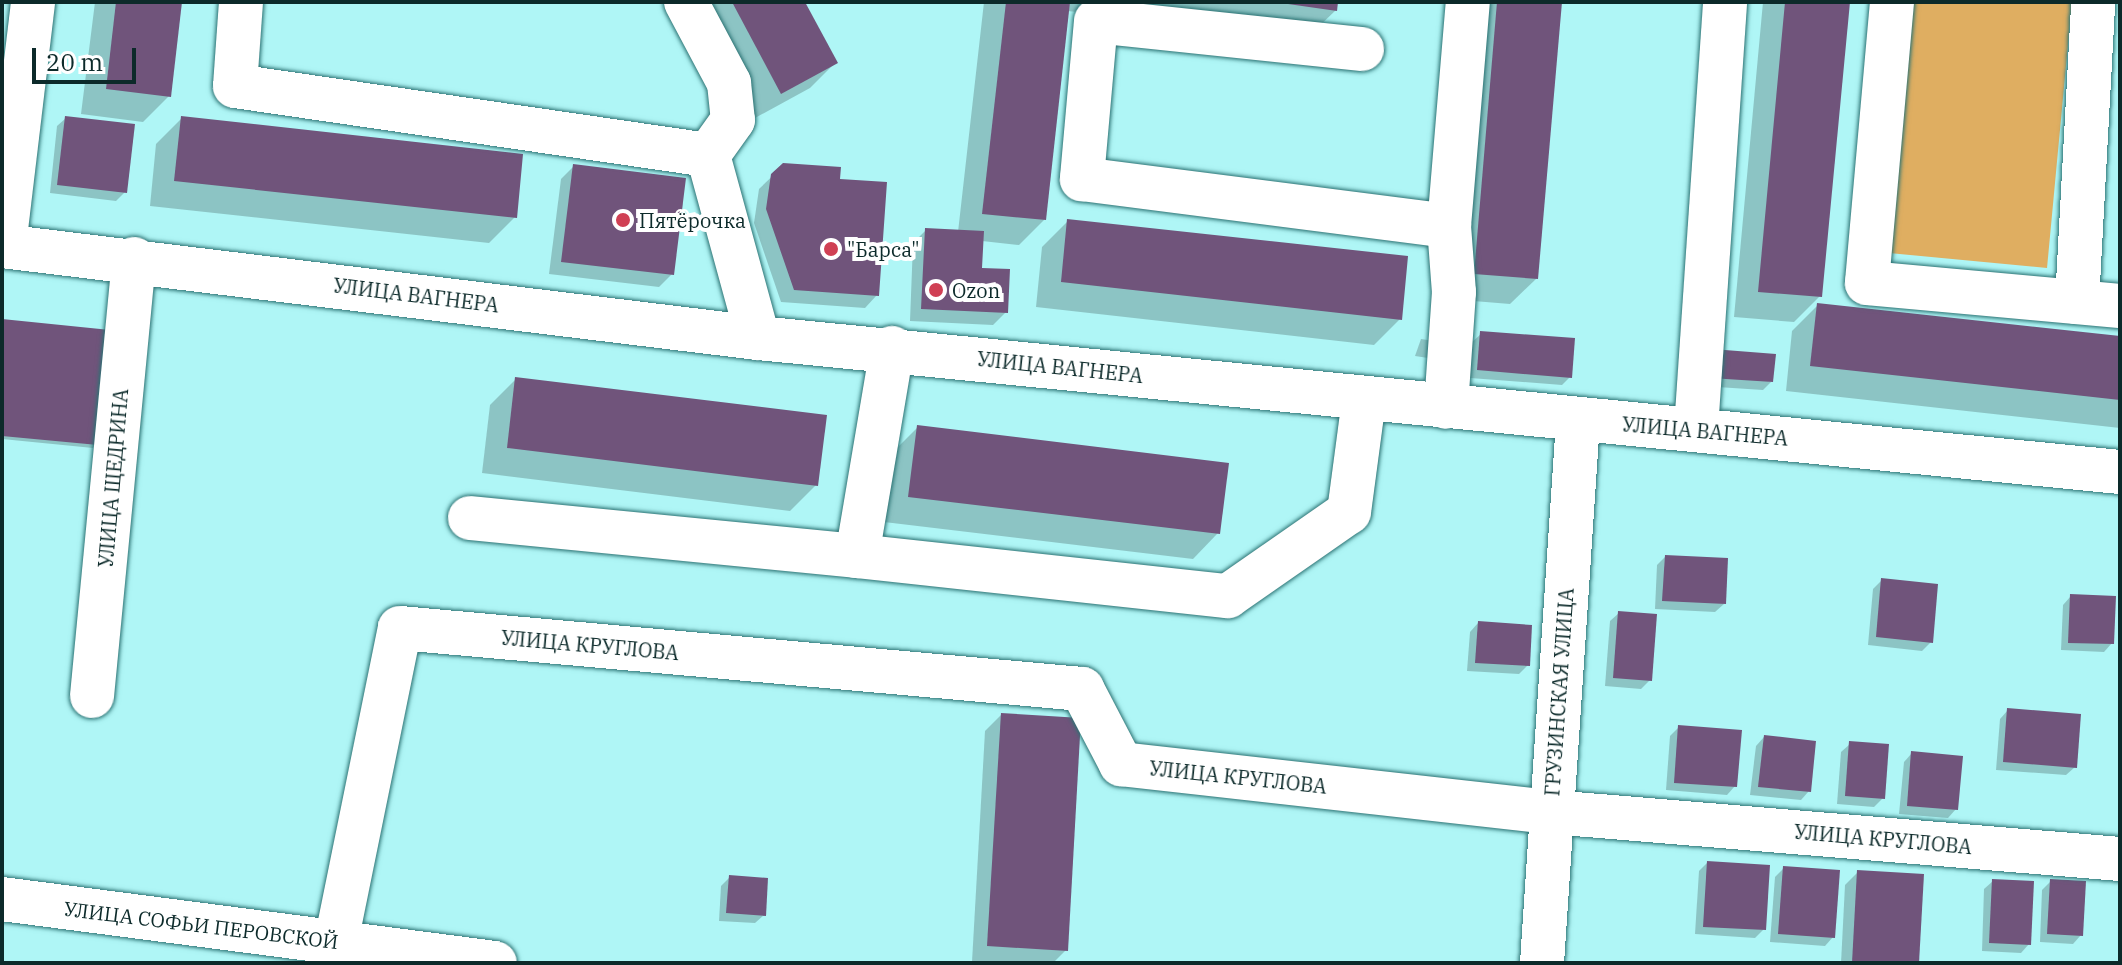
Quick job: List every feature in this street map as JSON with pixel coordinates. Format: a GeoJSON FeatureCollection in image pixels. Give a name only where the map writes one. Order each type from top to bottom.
{"type":"FeatureCollection","features":[{"type":"Feature","properties":{"kind":"street"},"geometry":{"type":"LineString","coordinates":[[3,246],[33,2]]}},
{"type":"Feature","properties":{"kind":"street"},"geometry":{"type":"LineString","coordinates":[[241,2],[235,86],[708,155]]}},
{"type":"Feature","properties":{"kind":"street"},"geometry":{"type":"LineString","coordinates":[[686,2],[729,83],[733,120],[708,155]]}},
{"type":"Feature","properties":{"kind":"street"},"geometry":{"type":"LineString","coordinates":[[1446,407],[1454,292],[1449,226],[1468,2]]}},
{"type":"Feature","properties":{"kind":"street"},"geometry":{"type":"LineString","coordinates":[[1696,429],[1725,2]]}},
{"type":"Feature","properties":{"kind":"street"},"geometry":{"type":"LineString","coordinates":[[1892,2],[1867,283],[2120,306]]}},
{"type":"Feature","properties":{"kind":"street"},"geometry":{"type":"LineString","coordinates":[[2077,302],[2093,2]]}},
{"type":"Feature","properties":{"kind":"street"},"geometry":{"type":"LineString","coordinates":[[1362,49],[1096,21],[1082,179],[1449,226]]}},
{"type":"Feature","properties":{"kind":"street"},"geometry":{"type":"LineString","coordinates":[[708,155],[758,338]]}},
{"type":"Feature","properties":{"kind":"street","name":"УЛИЦА ВАГНЕРА"},"geometry":{"type":"LineString","coordinates":[[3,246],[134,259],[758,338],[892,348],[1364,400],[1696,429],[2120,472]]}},
{"type":"Feature","properties":{"kind":"street","name":"УЛИЦА ЩЕДРИНА"},"geometry":{"type":"LineString","coordinates":[[92,696],[134,259]]}},
{"type":"Feature","properties":{"kind":"street"},"geometry":{"type":"LineString","coordinates":[[857,556],[892,348]]}},
{"type":"Feature","properties":{"kind":"street"},"geometry":{"type":"LineString","coordinates":[[470,518],[1228,596],[1349,512],[1364,400]]}},
{"type":"Feature","properties":{"kind":"street","name":"ГРУЗИНСКАЯ УЛИЦА"},"geometry":{"type":"LineString","coordinates":[[1542,963],[1578,421]]}},
{"type":"Feature","properties":{"kind":"street","name":"УЛИЦА КРУГЛОВА"},"geometry":{"type":"LineString","coordinates":[[334,953],[400,628],[1082,689],[1121,764],[1551,812],[2120,859]]}},
{"type":"Feature","properties":{"kind":"street","name":"УЛИЦА СОФЬИ ПЕРОВСКОЙ"},"geometry":{"type":"LineString","coordinates":[[2,899],[334,953],[495,963]]}},
{"type":"Feature","properties":{"kind":"shaded area"},"geometry":{"type":"Polygon","coordinates":[[[1913,2],[2072,2],[2047,268],[1889,253],[1913,2]]]}},
{"type":"Feature","properties":{"kind":"building"},"geometry":{"type":"Polygon","coordinates":[[[116,2],[182,2],[171,97],[106,89],[116,2]]]}},
{"type":"Feature","properties":{"kind":"building"},"geometry":{"type":"Polygon","coordinates":[[[732,2],[805,2],[838,63],[781,94],[732,2]]]}},
{"type":"Feature","properties":{"kind":"building"},"geometry":{"type":"Polygon","coordinates":[[[1006,2],[1070,2],[1046,220],[982,214],[1006,2]]]}},
{"type":"Feature","properties":{"kind":"building"},"geometry":{"type":"Polygon","coordinates":[[[1274,2],[1338,2],[1337,11],[1274,2]]]}},
{"type":"Feature","properties":{"kind":"building"},"geometry":{"type":"Polygon","coordinates":[[[1497,2],[1562,2],[1538,279],[1474,274],[1497,2]]]}},
{"type":"Feature","properties":{"kind":"building"},"geometry":{"type":"Polygon","coordinates":[[[1785,2],[1850,2],[1822,297],[1758,292],[1785,2]]]}},
{"type":"Feature","properties":{"kind":"building"},"geometry":{"type":"Polygon","coordinates":[[[65,116],[135,124],[127,193],[57,185],[65,116]]]}},
{"type":"Feature","properties":{"kind":"building"},"geometry":{"type":"Polygon","coordinates":[[[181,116],[523,154],[517,218],[174,181],[181,116]]]}},
{"type":"Feature","properties":{"kind":"building","name":"\"Барса\""},"geometry":{"type":"Polygon","coordinates":[[[783,163],[841,167],[840,179],[887,182],[879,296],[794,290],[766,209],[771,174],[783,163]]]}},
{"type":"Feature","properties":{"kind":"building","name":"Пятёрочка"},"geometry":{"type":"Polygon","coordinates":[[[573,164],[686,178],[674,275],[561,262],[573,164]]]}},
{"type":"Feature","properties":{"kind":"building"},"geometry":{"type":"Polygon","coordinates":[[[1067,219],[1408,256],[1402,320],[1061,282],[1067,219]]]}},
{"type":"Feature","properties":{"kind":"building"},"geometry":{"type":"Polygon","coordinates":[[[925,228],[984,231],[982,268],[1010,269],[1008,313],[921,309],[925,228]]]}},
{"type":"Feature","properties":{"kind":"building"},"geometry":{"type":"Polygon","coordinates":[[[1817,303],[2120,336],[2120,400],[1810,366],[1817,303]]]}},
{"type":"Feature","properties":{"kind":"building"},"geometry":{"type":"Polygon","coordinates":[[[2,319],[110,330],[98,445],[2,436],[2,319]]]}},
{"type":"Feature","properties":{"kind":"building"},"geometry":{"type":"Polygon","coordinates":[[[1480,331],[1575,338],[1572,378],[1477,370],[1480,331]]]}},
{"type":"Feature","properties":{"kind":"building"},"geometry":{"type":"Polygon","coordinates":[[[1712,349],[1776,354],[1773,382],[1710,378],[1712,349]]]}},
{"type":"Feature","properties":{"kind":"building"},"geometry":{"type":"Polygon","coordinates":[[[515,377],[827,415],[818,486],[507,448],[515,377]]]}},
{"type":"Feature","properties":{"kind":"building"},"geometry":{"type":"Polygon","coordinates":[[[917,425],[1229,463],[1220,534],[908,497],[917,425]]]}},
{"type":"Feature","properties":{"kind":"building"},"geometry":{"type":"Polygon","coordinates":[[[1665,555],[1728,558],[1726,604],[1662,601],[1665,555]]]}},
{"type":"Feature","properties":{"kind":"building"},"geometry":{"type":"Polygon","coordinates":[[[1881,578],[1938,584],[1933,643],[1876,637],[1881,578]]]}},
{"type":"Feature","properties":{"kind":"building"},"geometry":{"type":"Polygon","coordinates":[[[2070,594],[2116,596],[2114,644],[2068,643],[2070,594]]]}},
{"type":"Feature","properties":{"kind":"building"},"geometry":{"type":"Polygon","coordinates":[[[1618,611],[1657,614],[1652,681],[1613,678],[1618,611]]]}},
{"type":"Feature","properties":{"kind":"building"},"geometry":{"type":"Polygon","coordinates":[[[1478,621],[1532,625],[1530,666],[1475,663],[1478,621]]]}},
{"type":"Feature","properties":{"kind":"building"},"geometry":{"type":"Polygon","coordinates":[[[2007,708],[2081,714],[2077,768],[2003,762],[2007,708]]]}},
{"type":"Feature","properties":{"kind":"building"},"geometry":{"type":"Polygon","coordinates":[[[1001,713],[1081,718],[1068,951],[987,946],[1001,713]]]}},
{"type":"Feature","properties":{"kind":"building"},"geometry":{"type":"Polygon","coordinates":[[[1678,725],[1742,730],[1737,787],[1674,783],[1678,725]]]}},
{"type":"Feature","properties":{"kind":"building"},"geometry":{"type":"Polygon","coordinates":[[[1764,735],[1816,741],[1811,792],[1758,787],[1764,735]]]}},
{"type":"Feature","properties":{"kind":"building"},"geometry":{"type":"Polygon","coordinates":[[[1849,741],[1889,744],[1885,799],[1845,796],[1849,741]]]}},
{"type":"Feature","properties":{"kind":"building"},"geometry":{"type":"Polygon","coordinates":[[[1911,751],[1963,756],[1958,810],[1907,806],[1911,751]]]}},
{"type":"Feature","properties":{"kind":"building"},"geometry":{"type":"Polygon","coordinates":[[[1707,861],[1770,865],[1766,930],[1703,927],[1707,861]]]}},
{"type":"Feature","properties":{"kind":"building"},"geometry":{"type":"Polygon","coordinates":[[[1783,866],[1840,870],[1835,938],[1778,934],[1783,866]]]}},
{"type":"Feature","properties":{"kind":"building"},"geometry":{"type":"Polygon","coordinates":[[[1857,870],[1924,874],[1919,963],[1852,963],[1857,870]]]}},
{"type":"Feature","properties":{"kind":"building"},"geometry":{"type":"Polygon","coordinates":[[[729,875],[768,878],[766,916],[726,913],[729,875]]]}},
{"type":"Feature","properties":{"kind":"building"},"geometry":{"type":"Polygon","coordinates":[[[1992,879],[2034,881],[2031,945],[1989,943],[1992,879]]]}},
{"type":"Feature","properties":{"kind":"building"},"geometry":{"type":"Polygon","coordinates":[[[2050,879],[2086,881],[2083,936],[2047,934],[2050,879]]]}},
{"type":"Feature","properties":{"kind":"place","name":"Пятёрочка"},"geometry":{"type":"Point","coordinates":[623,220]}},
{"type":"Feature","properties":{"kind":"place","name":"\"Барса\""},"geometry":{"type":"Point","coordinates":[831,249]}},
{"type":"Feature","properties":{"kind":"place","name":"Ozon"},"geometry":{"type":"Point","coordinates":[936,290]}}]}
